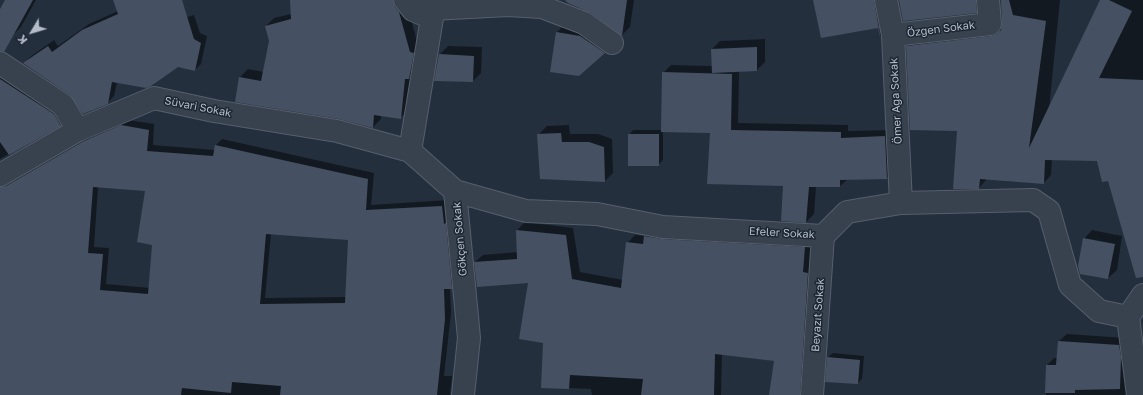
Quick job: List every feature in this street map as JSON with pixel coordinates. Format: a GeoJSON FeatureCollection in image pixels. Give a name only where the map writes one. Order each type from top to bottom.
{"type":"FeatureCollection","features":[{"type":"Feature","properties":{"kind":"street","name":"Ömer Ağa Sokak"},"geometry":{"type":"LineString","coordinates":[[886,0],[893,35],[901,203]]}},
{"type":"Feature","properties":{"kind":"street","name":"Özgen Sokak"},"geometry":{"type":"LineString","coordinates":[[893,35],[990,24],[988,0]]}},
{"type":"Feature","properties":{"kind":"street"},"geometry":{"type":"LineString","coordinates":[[409,5],[509,2],[542,7],[584,23],[612,43]]}},
{"type":"Feature","properties":{"kind":"street"},"geometry":{"type":"LineString","coordinates":[[409,5],[432,18],[410,151]]}},
{"type":"Feature","properties":{"kind":"street"},"geometry":{"type":"LineString","coordinates":[[0,63],[63,106],[78,130]]}},
{"type":"Feature","properties":{"kind":"street","name":"Süvari Sokak"},"geometry":{"type":"LineString","coordinates":[[0,175],[78,130],[154,98],[214,111],[337,131],[410,151]]}},
{"type":"Feature","properties":{"kind":"street","name":"Gökçen Sokak"},"geometry":{"type":"LineString","coordinates":[[410,151],[455,191],[469,338],[463,395]]}},
{"type":"Feature","properties":{"kind":"street","name":"Efeler Sokak"},"geometry":{"type":"LineString","coordinates":[[455,191],[526,211],[598,214],[663,227],[823,236],[847,212],[901,203],[1033,200],[1049,211],[1070,285],[1099,310],[1128,317]]}},
{"type":"Feature","properties":{"kind":"street","name":"Beyazıt Sokak"},"geometry":{"type":"LineString","coordinates":[[812,395],[823,236]]}},
{"type":"Feature","properties":{"kind":"street"},"geometry":{"type":"LineString","coordinates":[[1138,395],[1128,317],[1143,295]]}},
{"type":"Feature","properties":{"kind":"building"},"geometry":{"type":"Polygon","coordinates":[[[5,0],[33,0],[4,52],[0,51],[0,9],[5,0]]]}},
{"type":"Feature","properties":{"kind":"building"},"geometry":{"type":"Polygon","coordinates":[[[113,0],[182,0],[194,39],[201,43],[195,71],[178,67],[146,88],[112,82],[108,104],[83,114],[70,95],[23,63],[48,46],[52,52],[82,30],[118,14],[113,0]]]}},
{"type":"Feature","properties":{"kind":"building"},"geometry":{"type":"Polygon","coordinates":[[[290,0],[393,0],[395,7],[399,12],[410,52],[414,53],[409,79],[405,79],[401,119],[374,115],[373,128],[339,119],[235,102],[239,77],[261,81],[269,41],[265,26],[291,19],[290,0]]]}},
{"type":"Feature","properties":{"kind":"building"},"geometry":{"type":"Polygon","coordinates":[[[565,0],[627,0],[622,36],[591,13],[568,3],[565,0]]]}},
{"type":"Feature","properties":{"kind":"building"},"geometry":{"type":"Polygon","coordinates":[[[813,0],[874,0],[881,41],[878,28],[821,38],[813,0]]]}},
{"type":"Feature","properties":{"kind":"building"},"geometry":{"type":"Polygon","coordinates":[[[899,0],[976,0],[977,13],[903,21],[899,0]]]}},
{"type":"Feature","properties":{"kind":"building"},"geometry":{"type":"Polygon","coordinates":[[[1001,0],[1009,0],[1013,15],[1046,21],[1029,148],[1100,0],[1109,0],[1132,11],[1099,78],[1143,80],[1143,277],[1136,278],[1108,181],[1102,182],[1097,161],[1045,160],[1044,184],[980,179],[979,189],[953,189],[957,131],[910,130],[906,46],[997,34],[1001,30],[1002,23],[1001,0]]]}},
{"type":"Feature","properties":{"kind":"building"},"geometry":{"type":"Polygon","coordinates":[[[556,32],[580,36],[605,53],[579,76],[550,72],[556,32]]]}},
{"type":"Feature","properties":{"kind":"building"},"geometry":{"type":"Polygon","coordinates":[[[757,47],[757,71],[712,73],[711,49],[757,47]]]}},
{"type":"Feature","properties":{"kind":"building"},"geometry":{"type":"Polygon","coordinates":[[[439,54],[474,56],[473,82],[434,81],[439,54]]]}},
{"type":"Feature","properties":{"kind":"building"},"geometry":{"type":"Polygon","coordinates":[[[662,72],[732,74],[731,130],[841,132],[841,138],[885,136],[887,179],[840,180],[840,187],[809,187],[806,223],[781,221],[783,186],[707,184],[710,133],[661,132],[662,72]]]}},
{"type":"Feature","properties":{"kind":"building"},"geometry":{"type":"Polygon","coordinates":[[[0,79],[54,114],[61,126],[9,155],[0,142],[0,79]]]}},
{"type":"Feature","properties":{"kind":"building"},"geometry":{"type":"Polygon","coordinates":[[[121,125],[149,130],[147,151],[213,156],[215,145],[368,179],[366,210],[442,206],[444,224],[446,223],[452,289],[444,289],[445,319],[437,395],[280,395],[281,386],[232,382],[231,393],[182,388],[181,395],[0,395],[0,187],[6,186],[84,141],[121,125]],[[93,187],[88,253],[103,254],[100,290],[148,294],[152,245],[137,242],[145,191],[93,187]],[[266,234],[260,304],[345,303],[348,240],[266,234]]]}},
{"type":"Feature","properties":{"kind":"building"},"geometry":{"type":"Polygon","coordinates":[[[561,133],[562,142],[589,142],[604,147],[605,182],[540,179],[537,134],[561,133]]]}},
{"type":"Feature","properties":{"kind":"building"},"geometry":{"type":"Polygon","coordinates":[[[628,134],[659,134],[659,166],[628,166],[628,134]]]}},
{"type":"Feature","properties":{"kind":"building"},"geometry":{"type":"Polygon","coordinates":[[[516,230],[566,235],[572,279],[621,288],[626,242],[643,244],[644,236],[662,239],[805,247],[803,272],[808,273],[800,395],[769,395],[774,361],[715,354],[714,395],[641,395],[643,379],[570,375],[569,389],[541,388],[543,343],[519,339],[528,283],[477,287],[474,262],[517,259],[516,230]]]}},
{"type":"Feature","properties":{"kind":"building"},"geometry":{"type":"Polygon","coordinates":[[[1083,238],[1115,244],[1108,279],[1080,274],[1078,266],[1083,238]]]}},
{"type":"Feature","properties":{"kind":"building"},"geometry":{"type":"Polygon","coordinates":[[[1058,341],[1119,345],[1121,357],[1120,389],[1075,390],[1075,393],[1045,393],[1046,365],[1056,365],[1058,341]]]}},
{"type":"Feature","properties":{"kind":"building"},"geometry":{"type":"Polygon","coordinates":[[[827,357],[860,360],[858,384],[825,382],[827,357]]]}}]}
